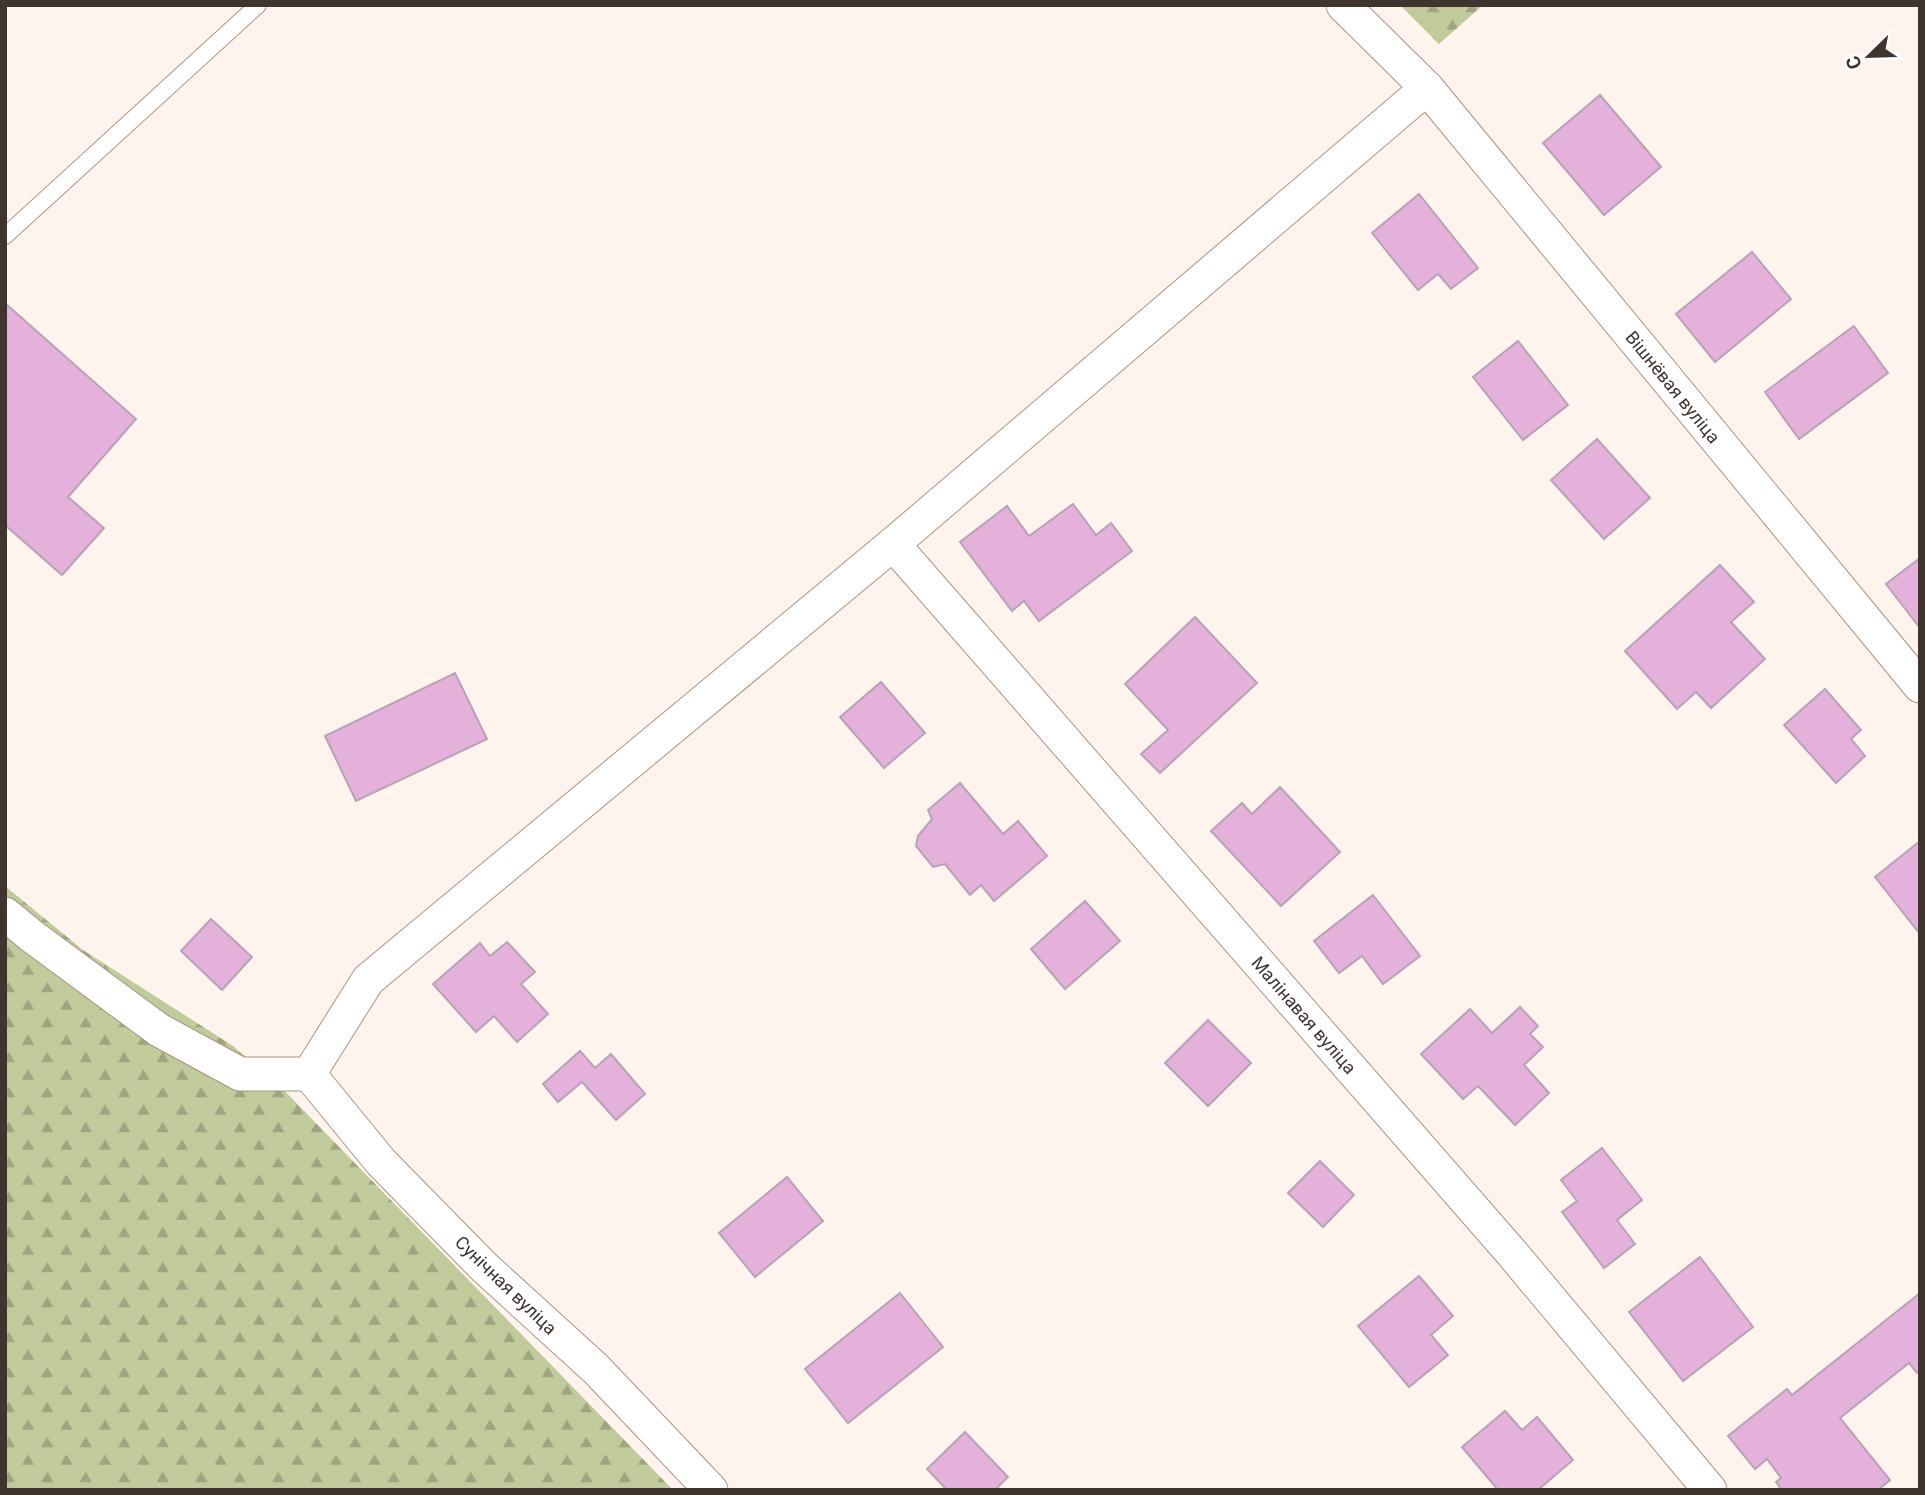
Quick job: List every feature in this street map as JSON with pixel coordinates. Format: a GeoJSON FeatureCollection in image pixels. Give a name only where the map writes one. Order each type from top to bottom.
{"type":"FeatureCollection","features":[{"type":"Feature","properties":{"kind":"street","name":"Вішнёвая вуліца"},"geometry":{"type":"LineString","coordinates":[[1343,5],[1427,88],[1920,686]]}},
{"type":"Feature","properties":{"kind":"street"},"geometry":{"type":"LineString","coordinates":[[5,914],[159,1030],[240,1074],[309,1074],[368,980],[893,544],[1427,88]]}},
{"type":"Feature","properties":{"kind":"street","name":"Малінавая вуліца"},"geometry":{"type":"LineString","coordinates":[[893,544],[1511,1252],[1710,1490]]}},
{"type":"Feature","properties":{"kind":"street","name":"Сунічная вуліца"},"geometry":{"type":"LineString","coordinates":[[309,1074],[381,1162],[484,1267],[596,1369],[711,1490]]}},
{"type":"Feature","properties":{"kind":"lane"},"geometry":{"type":"LineString","coordinates":[[5,236],[258,5]]}},
{"type":"Feature","properties":{"kind":"green space"},"geometry":{"type":"Polygon","coordinates":[[[1400,5],[1483,5],[1439,44],[1400,5]]]}},
{"type":"Feature","properties":{"kind":"green space"},"geometry":{"type":"Polygon","coordinates":[[[5,886],[83,950],[233,1046],[273,1079],[673,1490],[5,1490],[5,886]]]}},
{"type":"Feature","properties":{"kind":"building"},"geometry":{"type":"Polygon","coordinates":[[[1600,95],[1661,167],[1604,215],[1543,143],[1600,95]]]}},
{"type":"Feature","properties":{"kind":"building"},"geometry":{"type":"Polygon","coordinates":[[[1419,194],[1478,268],[1451,289],[1438,274],[1418,290],[1372,233],[1419,194]]]}},
{"type":"Feature","properties":{"kind":"building"},"geometry":{"type":"Polygon","coordinates":[[[1752,252],[1791,299],[1715,362],[1676,314],[1752,252]]]}},
{"type":"Feature","properties":{"kind":"building"},"geometry":{"type":"Polygon","coordinates":[[[6,304],[136,419],[68,497],[104,528],[62,575],[5,525],[6,304]]]}},
{"type":"Feature","properties":{"kind":"building"},"geometry":{"type":"Polygon","coordinates":[[[1854,326],[1888,373],[1799,439],[1765,392],[1854,326]]]}},
{"type":"Feature","properties":{"kind":"building"},"geometry":{"type":"Polygon","coordinates":[[[1518,341],[1568,405],[1523,440],[1473,377],[1518,341]]]}},
{"type":"Feature","properties":{"kind":"building"},"geometry":{"type":"Polygon","coordinates":[[[1597,439],[1650,498],[1604,539],[1551,480],[1597,439]]]}},
{"type":"Feature","properties":{"kind":"building"},"geometry":{"type":"Polygon","coordinates":[[[1073,504],[1096,535],[1111,523],[1132,551],[1039,621],[1024,601],[1012,611],[960,542],[1007,506],[1029,536],[1073,504]]]}},
{"type":"Feature","properties":{"kind":"building"},"geometry":{"type":"Polygon","coordinates":[[[1920,558],[1920,628],[1886,584],[1920,558]]]}},
{"type":"Feature","properties":{"kind":"building"},"geometry":{"type":"Polygon","coordinates":[[[1720,565],[1754,602],[1731,622],[1765,659],[1711,708],[1696,692],[1677,709],[1625,651],[1720,565]]]}},
{"type":"Feature","properties":{"kind":"building"},"geometry":{"type":"Polygon","coordinates":[[[1195,617],[1257,683],[1160,773],[1141,754],[1168,730],[1125,684],[1195,617]]]}},
{"type":"Feature","properties":{"kind":"building"},"geometry":{"type":"Polygon","coordinates":[[[455,673],[487,739],[356,801],[325,736],[455,673]]]}},
{"type":"Feature","properties":{"kind":"building"},"geometry":{"type":"Polygon","coordinates":[[[881,682],[925,733],[884,768],[840,717],[881,682]]]}},
{"type":"Feature","properties":{"kind":"building"},"geometry":{"type":"Polygon","coordinates":[[[1825,689],[1861,730],[1851,739],[1865,756],[1836,783],[1784,725],[1825,689]]]}},
{"type":"Feature","properties":{"kind":"building"},"geometry":{"type":"Polygon","coordinates":[[[960,783],[1003,834],[1018,821],[1047,856],[994,901],[981,885],[970,895],[945,864],[933,867],[916,846],[918,836],[932,819],[928,810],[960,783]]]}},
{"type":"Feature","properties":{"kind":"building"},"geometry":{"type":"Polygon","coordinates":[[[1280,787],[1340,852],[1281,906],[1211,831],[1242,803],[1252,814],[1280,787]]]}},
{"type":"Feature","properties":{"kind":"building"},"geometry":{"type":"Polygon","coordinates":[[[1920,841],[1920,934],[1875,877],[1920,841]]]}},
{"type":"Feature","properties":{"kind":"building"},"geometry":{"type":"Polygon","coordinates":[[[1373,895],[1420,956],[1383,984],[1362,956],[1339,973],[1314,941],[1373,895]]]}},
{"type":"Feature","properties":{"kind":"building"},"geometry":{"type":"Polygon","coordinates":[[[1085,901],[1120,941],[1065,989],[1031,949],[1085,901]]]}},
{"type":"Feature","properties":{"kind":"building"},"geometry":{"type":"Polygon","coordinates":[[[211,919],[252,957],[222,990],[181,951],[211,919]]]}},
{"type":"Feature","properties":{"kind":"building"},"geometry":{"type":"Polygon","coordinates":[[[507,942],[535,972],[521,984],[548,1014],[517,1042],[494,1016],[476,1032],[433,984],[480,943],[490,956],[507,942]]]}},
{"type":"Feature","properties":{"kind":"building"},"geometry":{"type":"Polygon","coordinates":[[[1520,1007],[1538,1026],[1530,1034],[1543,1047],[1524,1065],[1549,1093],[1515,1125],[1478,1086],[1463,1099],[1421,1054],[1470,1009],[1492,1033],[1520,1007]]]}},
{"type":"Feature","properties":{"kind":"building"},"geometry":{"type":"Polygon","coordinates":[[[1208,1020],[1251,1063],[1208,1106],[1165,1063],[1208,1020]]]}},
{"type":"Feature","properties":{"kind":"building"},"geometry":{"type":"Polygon","coordinates":[[[580,1051],[595,1068],[611,1054],[645,1094],[616,1120],[582,1082],[558,1102],[543,1084],[580,1051]]]}},
{"type":"Feature","properties":{"kind":"building"},"geometry":{"type":"Polygon","coordinates":[[[1602,1148],[1642,1200],[1617,1220],[1635,1244],[1604,1268],[1562,1212],[1577,1201],[1561,1180],[1602,1148]]]}},
{"type":"Feature","properties":{"kind":"building"},"geometry":{"type":"Polygon","coordinates":[[[1320,1161],[1354,1195],[1323,1227],[1288,1193],[1320,1161]]]}},
{"type":"Feature","properties":{"kind":"building"},"geometry":{"type":"Polygon","coordinates":[[[787,1177],[823,1221],[755,1277],[719,1233],[787,1177]]]}},
{"type":"Feature","properties":{"kind":"building"},"geometry":{"type":"Polygon","coordinates":[[[1700,1257],[1753,1327],[1683,1381],[1629,1312],[1700,1257]]]}},
{"type":"Feature","properties":{"kind":"building"},"geometry":{"type":"Polygon","coordinates":[[[1419,1276],[1453,1316],[1431,1335],[1448,1355],[1409,1387],[1358,1326],[1419,1276]]]}},
{"type":"Feature","properties":{"kind":"building"},"geometry":{"type":"Polygon","coordinates":[[[900,1293],[943,1347],[848,1423],[805,1369],[900,1293]]]}},
{"type":"Feature","properties":{"kind":"building"},"geometry":{"type":"Polygon","coordinates":[[[1920,1293],[1920,1371],[1917,1373],[1909,1363],[1840,1418],[1890,1480],[1878,1490],[1782,1490],[1776,1482],[1781,1478],[1767,1459],[1755,1469],[1728,1436],[1787,1389],[1792,1395],[1920,1293]]]}},
{"type":"Feature","properties":{"kind":"building"},"geometry":{"type":"Polygon","coordinates":[[[1505,1411],[1522,1430],[1537,1417],[1573,1460],[1538,1490],[1498,1490],[1462,1447],[1505,1411]]]}},
{"type":"Feature","properties":{"kind":"building"},"geometry":{"type":"Polygon","coordinates":[[[965,1432],[1008,1477],[995,1490],[947,1490],[927,1469],[965,1432]]]}}]}
